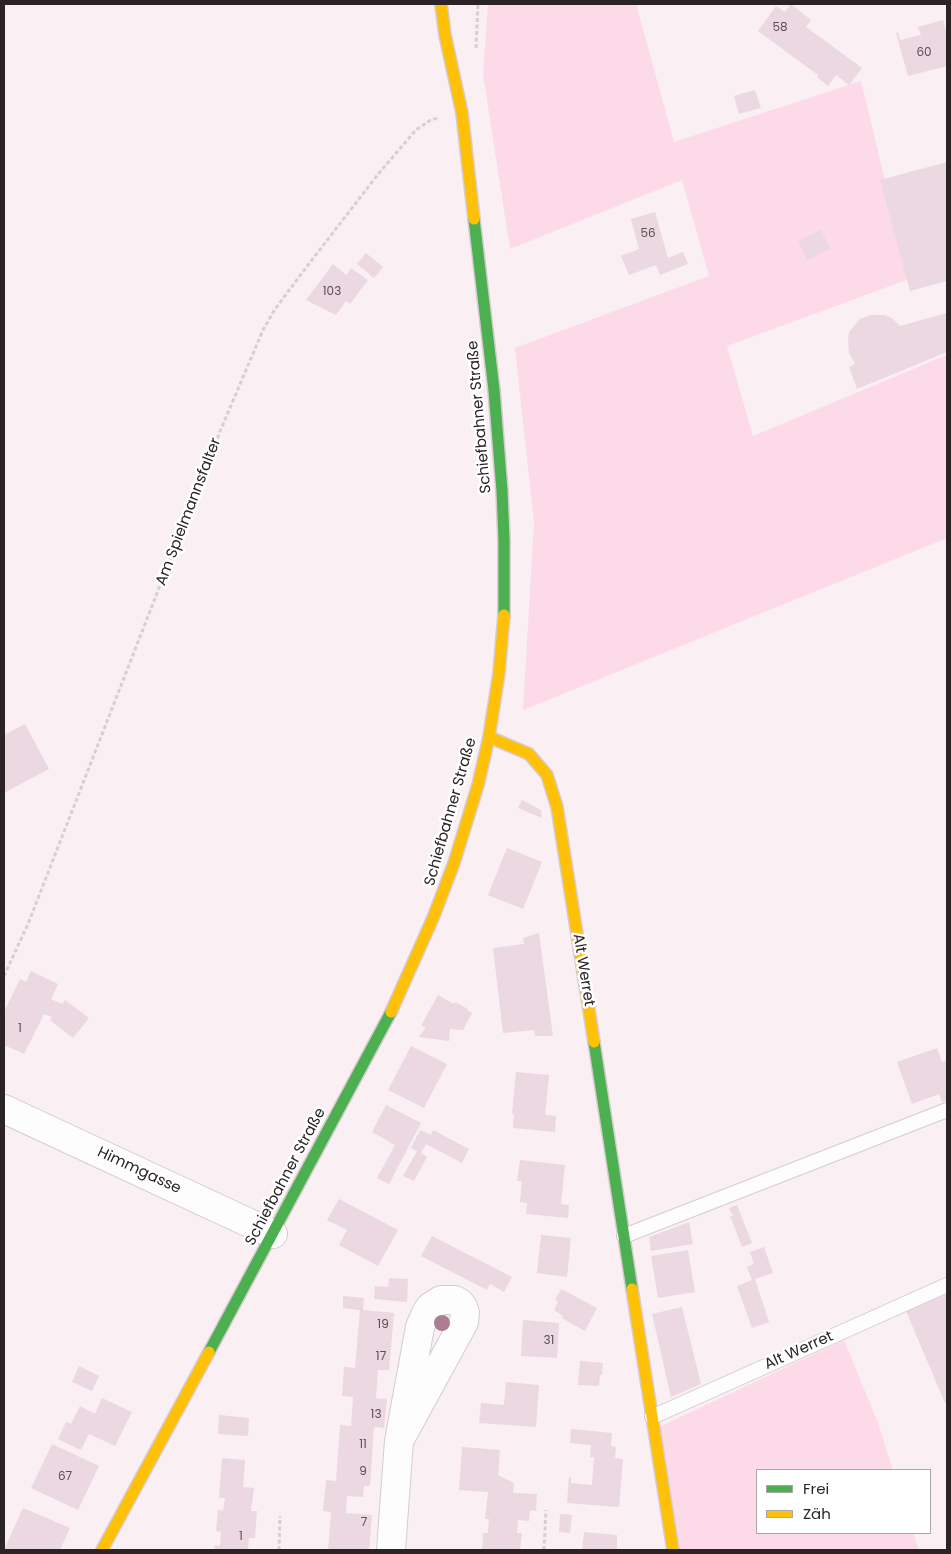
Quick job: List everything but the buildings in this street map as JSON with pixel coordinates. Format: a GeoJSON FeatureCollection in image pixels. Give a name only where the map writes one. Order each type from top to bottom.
{"type":"FeatureCollection","features":[{"type":"Feature","properties":{"kind":"street","name":"Schiefbahner Straße"},"geometry":{"type":"LineString","coordinates":[[102,1550],[274,1234],[384,1025],[434,918],[464,833],[489,737],[495,705],[502,644],[504,540],[494,390],[462,113],[445,35],[441,4]]}},
{"type":"Feature","properties":{"kind":"street","name":"Alt Werret"},"geometry":{"type":"LineString","coordinates":[[489,737],[529,754],[539,764],[547,776],[557,807],[673,1550]]}},
{"type":"Feature","properties":{"kind":"street","name":"Himmgasse"},"geometry":{"type":"LineString","coordinates":[[4,1109],[274,1234]]}},
{"type":"Feature","properties":{"kind":"street"},"geometry":{"type":"LineString","coordinates":[[391,1550],[399,1441]]}},
{"type":"Feature","properties":{"kind":"lane"},"geometry":{"type":"LineString","coordinates":[[624,1236],[947,1110]]}},
{"type":"Feature","properties":{"kind":"lane","name":"Alt Werret"},"geometry":{"type":"LineString","coordinates":[[652,1417],[947,1285]]}},
{"type":"Feature","properties":{"kind":"path","name":"Am Spielmannsfalter"},"geometry":{"type":"LineString","coordinates":[[4,976],[28,924],[221,429],[263,330],[305,269],[398,150],[416,130],[429,121],[444,115],[462,113]]}},
{"type":"Feature","properties":{"kind":"path"},"geometry":{"type":"LineString","coordinates":[[544,1550],[546,1510]]}},
{"type":"Feature","properties":{"kind":"path"},"geometry":{"type":"LineString","coordinates":[[279,1550],[280,1516]]}},
{"type":"Feature","properties":{"kind":"shaded area"},"geometry":{"type":"Polygon","coordinates":[[[488,4],[636,4],[674,142],[861,81],[909,279],[727,346],[753,436],[947,355],[947,538],[523,710],[534,523],[515,348],[709,276],[682,180],[510,249],[483,74],[488,4]]]}},
{"type":"Feature","properties":{"kind":"shaded area"},"geometry":{"type":"Polygon","coordinates":[[[844,1340],[878,1423],[893,1469],[756,1469],[756,1534],[913,1534],[919,1550],[676,1550],[657,1428],[844,1340]]]}},
{"type":"Feature","properties":{"kind":"traffic: fast"},"geometry":{"type":"LineString","coordinates":[[474,219],[494,390],[502,491],[504,615]]}},
{"type":"Feature","properties":{"kind":"traffic: fast"},"geometry":{"type":"LineString","coordinates":[[209,1352],[391,1012]]}},
{"type":"Feature","properties":{"kind":"traffic: fast"},"geometry":{"type":"LineString","coordinates":[[594,1042],[632,1289]]}},
{"type":"Feature","properties":{"kind":"traffic: slow"},"geometry":{"type":"LineString","coordinates":[[441,4],[445,35],[462,113],[474,219]]}},
{"type":"Feature","properties":{"kind":"traffic: slow"},"geometry":{"type":"LineString","coordinates":[[391,1012],[433,918],[454,863],[478,785],[489,737],[499,673],[504,615]]}},
{"type":"Feature","properties":{"kind":"traffic: slow"},"geometry":{"type":"LineString","coordinates":[[489,737],[529,754],[547,775],[557,807],[594,1042]]}},
{"type":"Feature","properties":{"kind":"traffic: slow"},"geometry":{"type":"LineString","coordinates":[[632,1289],[673,1550]]}},
{"type":"Feature","properties":{"kind":"traffic: slow"},"geometry":{"type":"LineString","coordinates":[[102,1550],[209,1352]]}}]}
